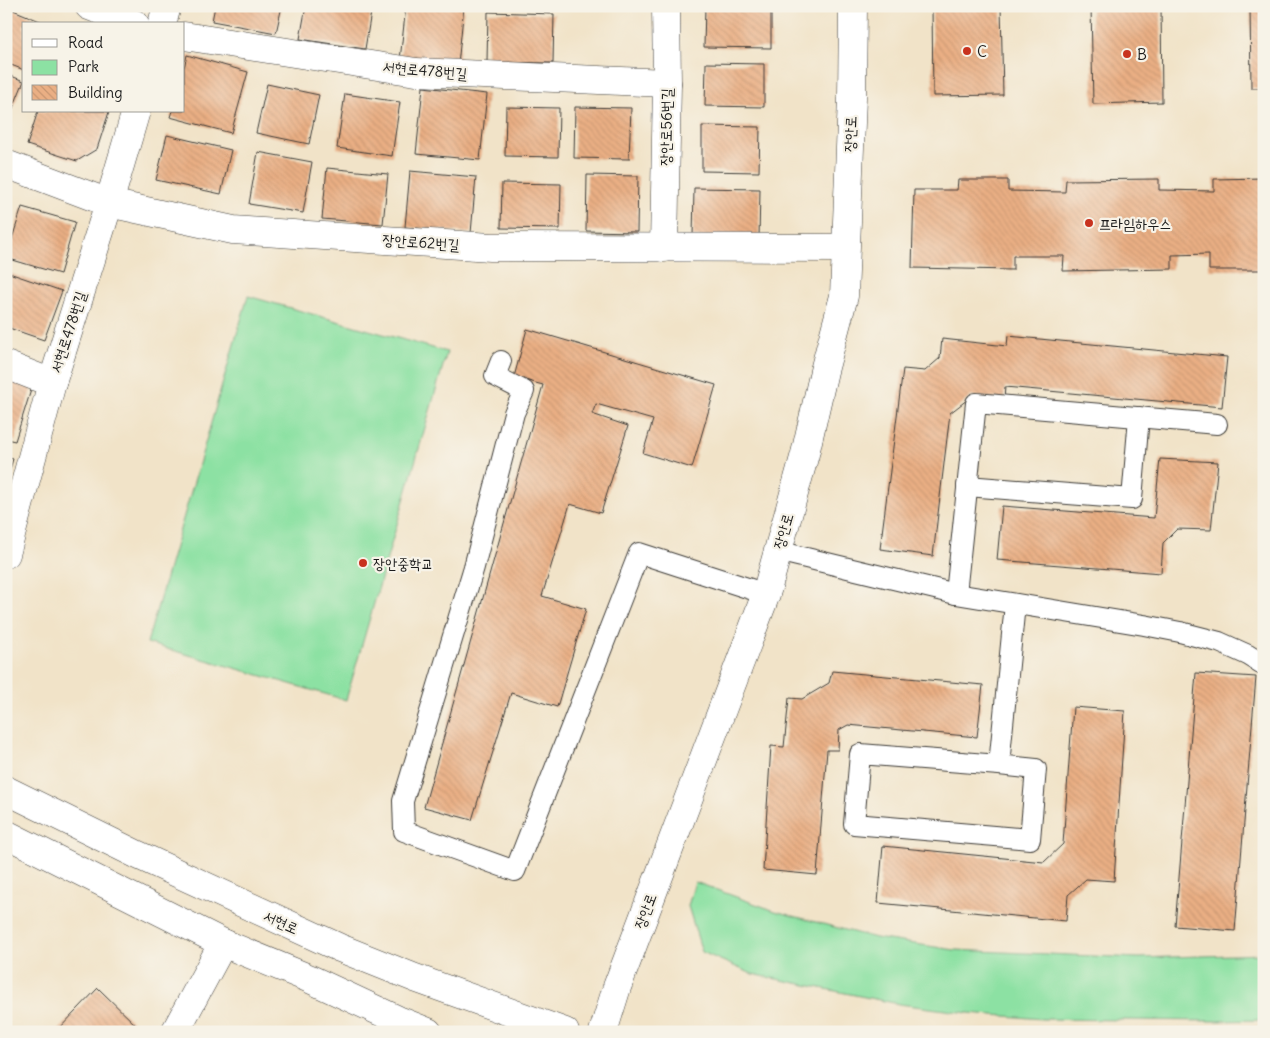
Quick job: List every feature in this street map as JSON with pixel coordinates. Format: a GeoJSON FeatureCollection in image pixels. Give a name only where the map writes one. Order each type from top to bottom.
{"type":"FeatureCollection","features":[{"type":"Feature","properties":{"kind":"street"},"geometry":{"type":"LineString","coordinates":[[89,6],[131,22]]}},
{"type":"Feature","properties":{"kind":"street"},"geometry":{"type":"LineString","coordinates":[[163,22],[167,6]]}},
{"type":"Feature","properties":{"kind":"street","name":"장안로56번길"},"geometry":{"type":"LineString","coordinates":[[664,248],[667,83],[666,6]]}},
{"type":"Feature","properties":{"kind":"street","name":"장안로"},"geometry":{"type":"LineString","coordinates":[[603,1032],[620,977],[766,594],[805,454],[824,370],[844,296],[852,98],[852,6]]}},
{"type":"Feature","properties":{"kind":"street","name":"서현로478번길"},"geometry":{"type":"LineString","coordinates":[[185,36],[416,72],[667,83]]}},
{"type":"Feature","properties":{"kind":"street","name":"서현로478번길"},"geometry":{"type":"LineString","coordinates":[[6,554],[52,383],[136,112]]}},
{"type":"Feature","properties":{"kind":"street","name":"장안로62번길"},"geometry":{"type":"LineString","coordinates":[[6,164],[109,203],[233,230],[491,247],[845,248]]}},
{"type":"Feature","properties":{"kind":"street"},"geometry":{"type":"LineString","coordinates":[[6,365],[52,383]]}},
{"type":"Feature","properties":{"kind":"street","name":"서현로"},"geometry":{"type":"LineString","coordinates":[[6,790],[138,855],[340,948],[415,978],[565,1032]]}},
{"type":"Feature","properties":{"kind":"street"},"geometry":{"type":"LineString","coordinates":[[6,834],[223,942],[428,1032]]}},
{"type":"Feature","properties":{"kind":"street"},"geometry":{"type":"LineString","coordinates":[[175,1032],[223,942]]}},
{"type":"Feature","properties":{"kind":"lane"},"geometry":{"type":"LineString","coordinates":[[501,361],[495,376],[524,391],[514,413],[474,567],[404,802],[404,831],[514,871],[639,553],[766,594]]}},
{"type":"Feature","properties":{"kind":"lane"},"geometry":{"type":"LineString","coordinates":[[956,594],[976,403],[1217,424]]}},
{"type":"Feature","properties":{"kind":"lane"},"geometry":{"type":"LineString","coordinates":[[967,486],[1132,499],[1139,417]]}},
{"type":"Feature","properties":{"kind":"lane"},"geometry":{"type":"LineString","coordinates":[[778,551],[956,594],[1180,632],[1219,642],[1248,655],[1264,665]]}},
{"type":"Feature","properties":{"kind":"lane"},"geometry":{"type":"LineString","coordinates":[[999,765],[1015,604]]}},
{"type":"Feature","properties":{"kind":"lane"},"geometry":{"type":"LineString","coordinates":[[860,754],[999,765],[1036,769],[1030,838],[854,824],[860,754]]}},
{"type":"Feature","properties":{"kind":"green space"},"geometry":{"type":"Polygon","coordinates":[[[248,296],[447,352],[346,700],[147,643],[248,296]]]}},
{"type":"Feature","properties":{"kind":"green space"},"geometry":{"type":"Polygon","coordinates":[[[695,882],[775,911],[875,938],[955,950],[1139,958],[1264,954],[1264,1020],[1042,1019],[968,1013],[899,1004],[752,974],[702,952],[688,906],[695,882]]]}},
{"type":"Feature","properties":{"kind":"building"},"geometry":{"type":"Polygon","coordinates":[[[215,6],[282,6],[276,33],[212,21],[215,6]]]}},
{"type":"Feature","properties":{"kind":"building"},"geometry":{"type":"Polygon","coordinates":[[[306,6],[372,6],[365,49],[300,39],[306,6]]]}},
{"type":"Feature","properties":{"kind":"building"},"geometry":{"type":"Polygon","coordinates":[[[406,6],[464,6],[458,65],[400,60],[406,6]]]}},
{"type":"Feature","properties":{"kind":"building"},"geometry":{"type":"Polygon","coordinates":[[[705,6],[771,6],[771,48],[704,47],[705,6]]]}},
{"type":"Feature","properties":{"kind":"building","name":"C"},"geometry":{"type":"Polygon","coordinates":[[[932,6],[1001,6],[1003,95],[933,96],[932,6]]]}},
{"type":"Feature","properties":{"kind":"building","name":"B"},"geometry":{"type":"Polygon","coordinates":[[[1091,6],[1161,6],[1162,102],[1093,104],[1091,6]]]}},
{"type":"Feature","properties":{"kind":"building"},"geometry":{"type":"Polygon","coordinates":[[[1250,6],[1264,6],[1264,88],[1251,88],[1250,6]]]}},
{"type":"Feature","properties":{"kind":"building"},"geometry":{"type":"Polygon","coordinates":[[[6,7],[42,22],[22,22],[22,69],[6,63],[6,7]]]}},
{"type":"Feature","properties":{"kind":"building"},"geometry":{"type":"Polygon","coordinates":[[[488,12],[554,14],[553,63],[487,62],[488,12]]]}},
{"type":"Feature","properties":{"kind":"building"},"geometry":{"type":"Polygon","coordinates":[[[187,55],[248,72],[231,133],[170,117],[172,112],[185,112],[185,64],[187,55]]]}},
{"type":"Feature","properties":{"kind":"building"},"geometry":{"type":"Polygon","coordinates":[[[706,63],[764,64],[764,107],[705,106],[706,63]]]}},
{"type":"Feature","properties":{"kind":"building"},"geometry":{"type":"Polygon","coordinates":[[[6,74],[22,80],[22,86],[6,125],[6,74]]]}},
{"type":"Feature","properties":{"kind":"building"},"geometry":{"type":"Polygon","coordinates":[[[267,84],[319,95],[309,144],[256,133],[267,84]]]}},
{"type":"Feature","properties":{"kind":"building"},"geometry":{"type":"Polygon","coordinates":[[[423,87],[487,94],[480,160],[416,154],[423,87]]]}},
{"type":"Feature","properties":{"kind":"building"},"geometry":{"type":"Polygon","coordinates":[[[345,94],[400,102],[392,156],[337,148],[345,94]]]}},
{"type":"Feature","properties":{"kind":"building"},"geometry":{"type":"Polygon","coordinates":[[[506,107],[559,108],[558,157],[505,156],[506,107]]]}},
{"type":"Feature","properties":{"kind":"building"},"geometry":{"type":"Polygon","coordinates":[[[575,107],[631,108],[629,159],[574,158],[575,107]]]}},
{"type":"Feature","properties":{"kind":"building"},"geometry":{"type":"Polygon","coordinates":[[[38,112],[109,112],[97,149],[77,161],[27,145],[38,112]]]}},
{"type":"Feature","properties":{"kind":"building"},"geometry":{"type":"Polygon","coordinates":[[[702,126],[760,127],[759,172],[702,171],[702,126]]]}},
{"type":"Feature","properties":{"kind":"building"},"geometry":{"type":"Polygon","coordinates":[[[167,135],[231,150],[221,194],[156,180],[167,135]]]}},
{"type":"Feature","properties":{"kind":"building"},"geometry":{"type":"Polygon","coordinates":[[[258,152],[312,162],[303,213],[249,204],[258,152]]]}},
{"type":"Feature","properties":{"kind":"building"},"geometry":{"type":"Polygon","coordinates":[[[327,168],[388,174],[383,224],[322,219],[327,168]]]}},
{"type":"Feature","properties":{"kind":"building"},"geometry":{"type":"Polygon","coordinates":[[[410,171],[476,177],[471,233],[405,227],[410,171]]]}},
{"type":"Feature","properties":{"kind":"building"},"geometry":{"type":"Polygon","coordinates":[[[587,175],[638,176],[637,232],[586,231],[587,175]]]}},
{"type":"Feature","properties":{"kind":"building","name":"프라임하우스"},"geometry":{"type":"Polygon","coordinates":[[[1264,178],[1264,270],[1209,270],[1209,254],[1172,255],[1172,269],[1063,271],[1064,256],[1013,256],[1013,270],[912,268],[914,190],[957,190],[958,180],[1008,180],[1008,191],[1065,192],[1066,180],[1159,179],[1159,190],[1214,191],[1214,179],[1264,178]]]}},
{"type":"Feature","properties":{"kind":"building"},"geometry":{"type":"Polygon","coordinates":[[[502,183],[561,184],[560,229],[501,228],[502,183]]]}},
{"type":"Feature","properties":{"kind":"building"},"geometry":{"type":"Polygon","coordinates":[[[694,188],[760,189],[759,239],[693,237],[694,188]]]}},
{"type":"Feature","properties":{"kind":"building"},"geometry":{"type":"Polygon","coordinates":[[[22,207],[75,222],[60,274],[6,258],[22,207]]]}},
{"type":"Feature","properties":{"kind":"building"},"geometry":{"type":"Polygon","coordinates":[[[6,272],[62,291],[44,340],[6,327],[6,272]]]}},
{"type":"Feature","properties":{"kind":"building"},"geometry":{"type":"Polygon","coordinates":[[[527,329],[716,385],[692,468],[643,453],[653,420],[596,404],[592,414],[628,426],[601,513],[570,504],[542,596],[586,609],[557,707],[511,693],[472,820],[424,807],[543,385],[514,377],[527,329]]]}},
{"type":"Feature","properties":{"kind":"building"},"geometry":{"type":"Polygon","coordinates":[[[1008,336],[1227,357],[1222,407],[1005,387],[1004,399],[972,396],[950,413],[933,556],[880,549],[903,369],[925,371],[940,358],[942,339],[1007,346],[1008,336]]]}},
{"type":"Feature","properties":{"kind":"building"},"geometry":{"type":"Polygon","coordinates":[[[6,368],[35,377],[15,441],[6,439],[6,368]]]}},
{"type":"Feature","properties":{"kind":"building"},"geometry":{"type":"Polygon","coordinates":[[[6,457],[13,459],[7,479],[6,479],[6,457]]]}},
{"type":"Feature","properties":{"kind":"building"},"geometry":{"type":"Polygon","coordinates":[[[1160,459],[1218,462],[1211,530],[1177,529],[1163,543],[1161,573],[997,560],[1002,506],[1154,518],[1160,459]]]}},
{"type":"Feature","properties":{"kind":"building"},"geometry":{"type":"Polygon","coordinates":[[[832,671],[983,685],[977,737],[848,725],[839,730],[838,750],[827,750],[817,875],[763,870],[771,746],[784,747],[789,698],[802,699],[829,683],[832,671]]]}},
{"type":"Feature","properties":{"kind":"building"},"geometry":{"type":"Polygon","coordinates":[[[1196,673],[1256,677],[1235,931],[1175,926],[1196,673]]]}},
{"type":"Feature","properties":{"kind":"building"},"geometry":{"type":"Polygon","coordinates":[[[1073,707],[1125,711],[1114,881],[1086,879],[1068,895],[1066,921],[878,903],[883,846],[1044,862],[1063,844],[1073,707]]]}},
{"type":"Feature","properties":{"kind":"building"},"geometry":{"type":"Polygon","coordinates":[[[98,988],[141,1030],[139,1032],[56,1032],[98,988]]]}},
{"type":"Feature","properties":{"kind":"place","name":"C"},"geometry":{"type":"Point","coordinates":[967,51]}},
{"type":"Feature","properties":{"kind":"place","name":"B"},"geometry":{"type":"Point","coordinates":[1127,54]}},
{"type":"Feature","properties":{"kind":"place","name":"프라임하우스"},"geometry":{"type":"Point","coordinates":[1089,223]}},
{"type":"Feature","properties":{"kind":"place","name":"장안중학교"},"geometry":{"type":"Point","coordinates":[363,563]}}]}
